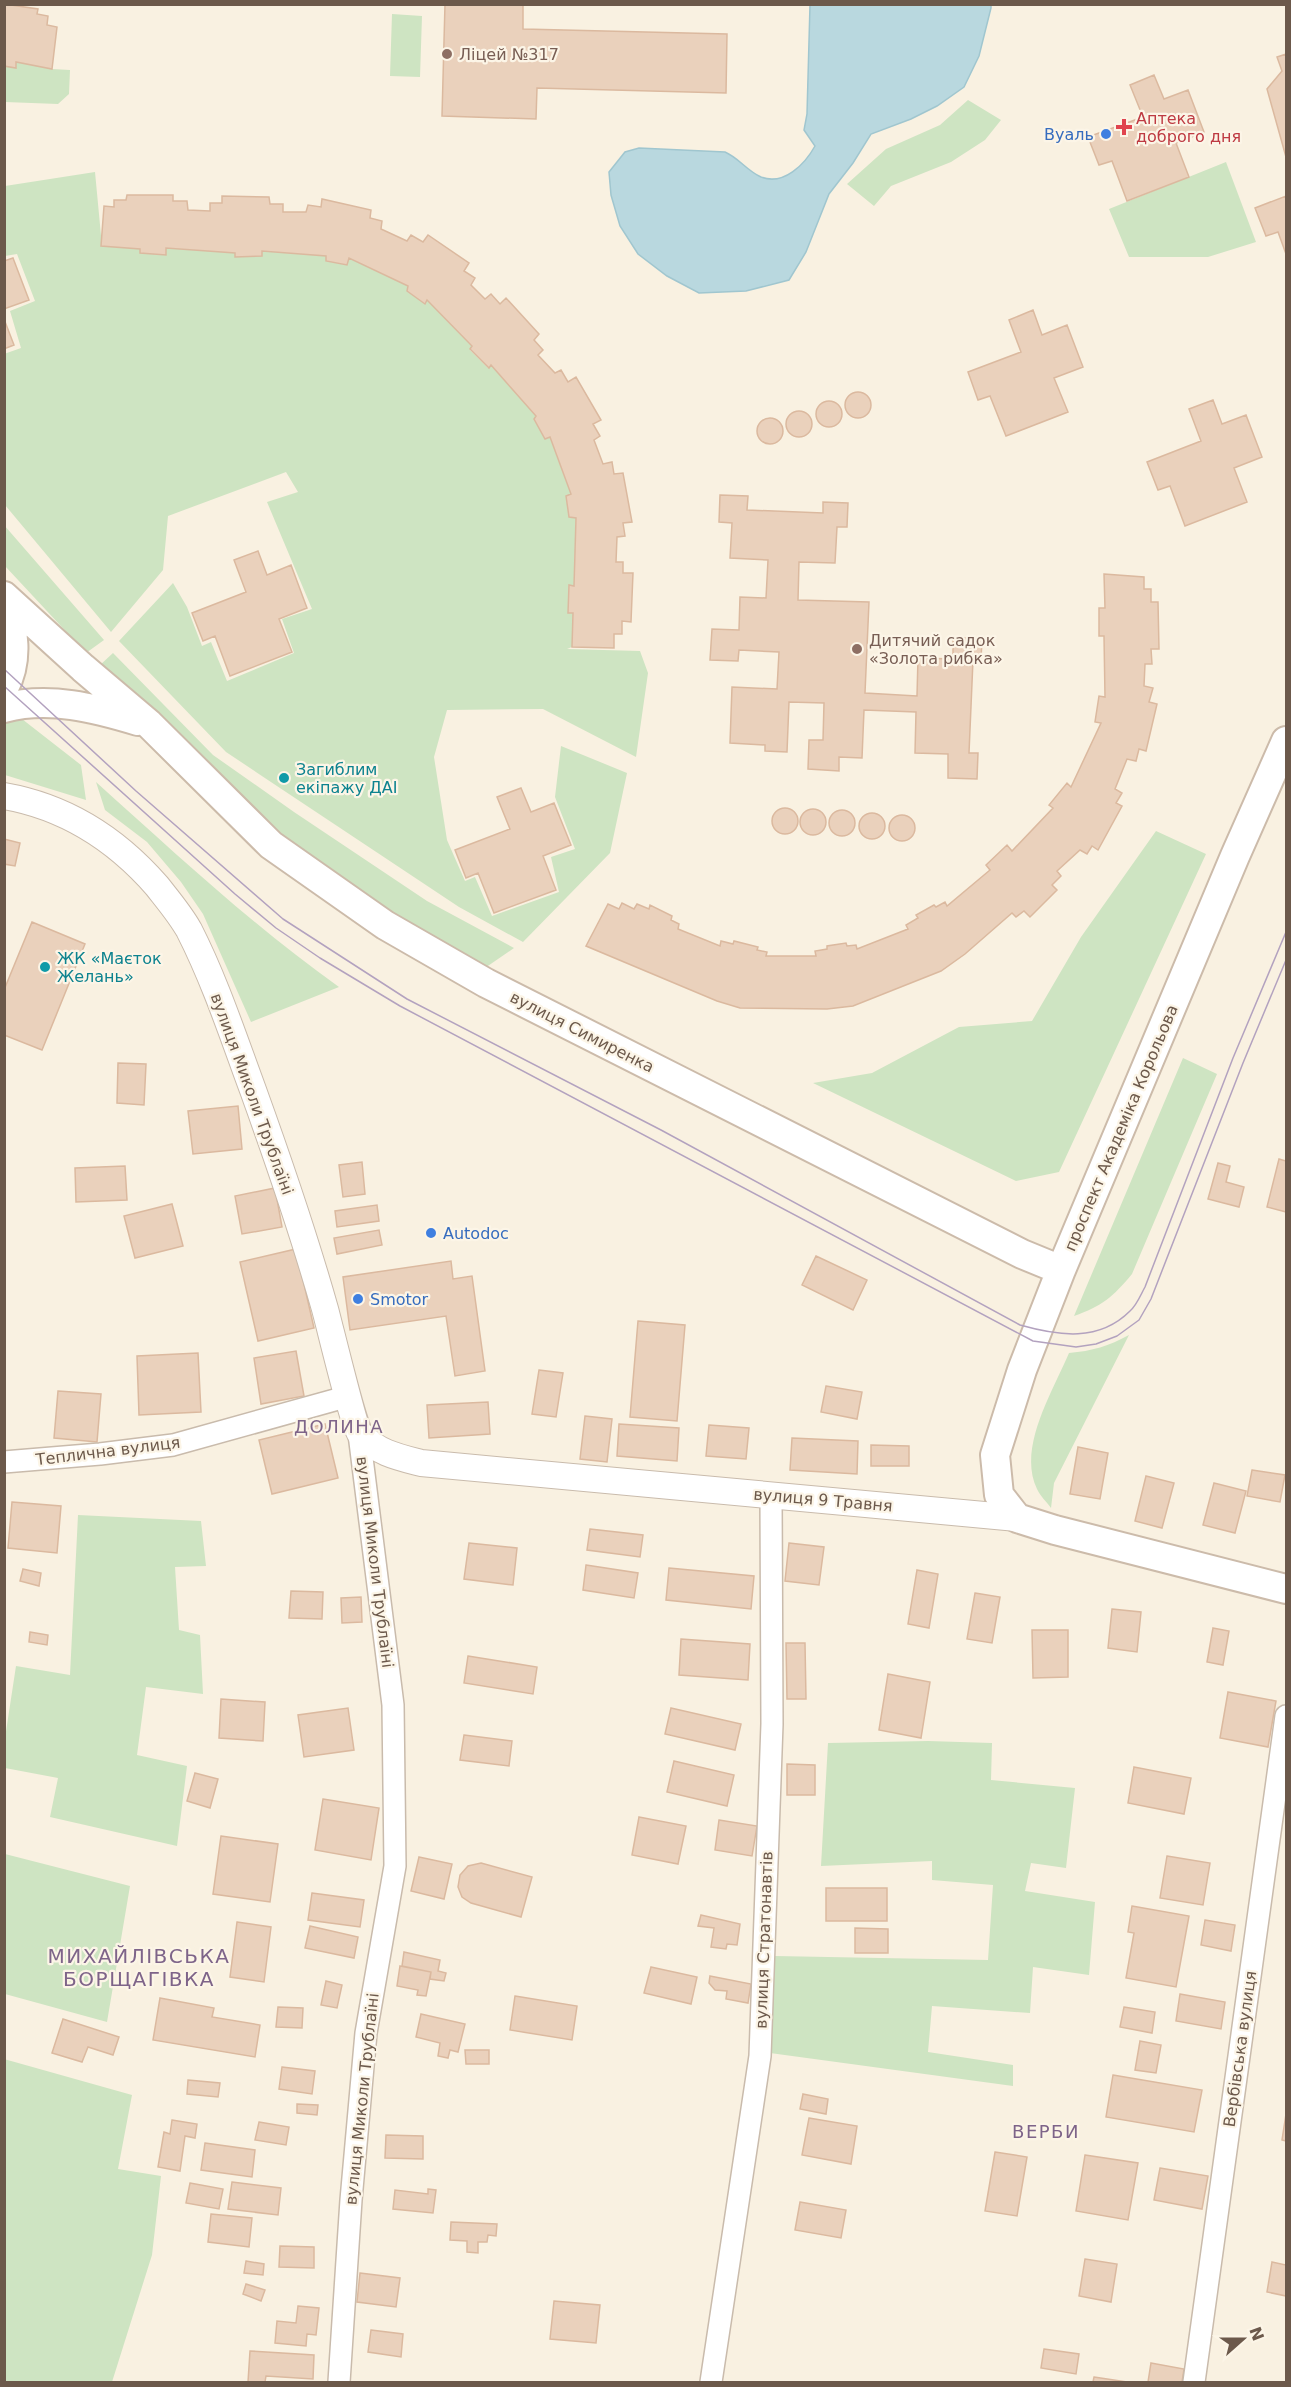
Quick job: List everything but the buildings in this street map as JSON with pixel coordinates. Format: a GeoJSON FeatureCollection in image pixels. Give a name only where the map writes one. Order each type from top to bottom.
{"type":"FeatureCollection","features":[{"type":"Feature","properties":{"kind":"main road"},"geometry":{"type":"LineString","coordinates":[[4,598],[13,625],[14,647],[11,674],[4,688]]}},
{"type":"Feature","properties":{"kind":"main road","name":"вулиця Симиренка"},"geometry":{"type":"LineString","coordinates":[[4,598],[149,724],[271,845],[385,925],[486,983],[1022,1254],[1061,1270]]}},
{"type":"Feature","properties":{"kind":"main road","name":"вулиця Симиренка"},"geometry":{"type":"LineString","coordinates":[[4,708],[23,703],[77,706],[101,710],[149,724]]}},
{"type":"Feature","properties":{"kind":"main road","name":"проспект Академіка Корольова"},"geometry":{"type":"LineString","coordinates":[[1017,1518],[999,1495],[995,1455],[1022,1370],[1061,1270],[1235,856],[1287,741]]}},
{"type":"Feature","properties":{"kind":"main road","name":"вулиця 9 Травня"},"geometry":{"type":"LineString","coordinates":[[1017,1518],[1054,1530],[1287,1589]]}},
{"type":"Feature","properties":{"kind":"street","name":"вулиця Миколи Трублаїні"},"geometry":{"type":"LineString","coordinates":[[4,796],[45,807],[80,821],[111,841],[171,903],[188,930],[223,1010],[268,1131],[319,1288],[359,1434],[393,1705],[395,1866],[366,2033],[351,2200],[339,2382]]}},
{"type":"Feature","properties":{"kind":"street","name":"Теплична вулиця"},"geometry":{"type":"LineString","coordinates":[[4,1462],[173,1445],[349,1396]]}},
{"type":"Feature","properties":{"kind":"street","name":"вулиця 9 Травня"},"geometry":{"type":"LineString","coordinates":[[359,1434],[385,1454],[421,1464],[1017,1518]]}},
{"type":"Feature","properties":{"kind":"street","name":"вулиця Стратонавтів"},"geometry":{"type":"LineString","coordinates":[[711,2382],[760,2056],[772,1724],[771,1495]]}},
{"type":"Feature","properties":{"kind":"street","name":"Вербівська вулиця"},"geometry":{"type":"LineString","coordinates":[[1194,2382],[1287,1716]]}},
{"type":"Feature","properties":{"kind":"green space"},"geometry":{"type":"Polygon","coordinates":[[[392,14],[422,16],[420,77],[390,76],[392,14]]]}},
{"type":"Feature","properties":{"kind":"green space"},"geometry":{"type":"Polygon","coordinates":[[[16,62],[70,70],[69,94],[58,104],[5,102],[5,66],[16,68],[16,62]]]}},
{"type":"Feature","properties":{"kind":"green space"},"geometry":{"type":"Polygon","coordinates":[[[968,100],[1001,120],[985,140],[951,162],[891,186],[874,206],[847,184],[886,149],[940,125],[968,100]]]}},
{"type":"Feature","properties":{"kind":"green space"},"geometry":{"type":"Polygon","coordinates":[[[1226,162],[1256,242],[1208,257],[1129,257],[1109,209],[1226,162]]]}},
{"type":"Feature","properties":{"kind":"green space"},"geometry":{"type":"Polygon","coordinates":[[[95,172],[102,246],[140,249],[140,253],[166,255],[166,248],[235,253],[236,257],[262,256],[262,251],[326,256],[326,261],[347,265],[349,258],[408,286],[407,291],[425,304],[427,300],[472,346],[470,350],[488,368],[491,365],[536,416],[534,419],[545,439],[550,437],[571,494],[566,497],[569,517],[576,518],[574,586],[569,586],[568,612],[573,613],[572,647],[567,649],[640,651],[648,673],[636,757],[543,709],[447,710],[434,757],[447,840],[465,881],[475,877],[492,916],[559,892],[551,857],[575,849],[555,797],[561,746],[627,773],[610,853],[523,942],[459,907],[226,752],[119,641],[173,583],[187,607],[202,646],[211,642],[227,681],[294,653],[282,619],[312,609],[267,502],[298,492],[286,472],[168,516],[163,570],[111,632],[5,505],[4,354],[21,348],[10,311],[35,301],[17,254],[5,256],[5,186],[95,172]]]}},
{"type":"Feature","properties":{"kind":"green space"},"geometry":{"type":"Polygon","coordinates":[[[4,525],[104,640],[86,653],[5,566],[4,525]]]}},
{"type":"Feature","properties":{"kind":"green space"},"geometry":{"type":"Polygon","coordinates":[[[113,653],[213,755],[427,901],[514,948],[482,970],[388,919],[288,844],[99,666],[113,653]]]}},
{"type":"Feature","properties":{"kind":"green space"},"geometry":{"type":"Polygon","coordinates":[[[22,719],[81,765],[86,800],[5,775],[5,723],[22,719]]]}},
{"type":"Feature","properties":{"kind":"green space"},"geometry":{"type":"Polygon","coordinates":[[[96,782],[245,914],[339,987],[251,1022],[203,914],[181,882],[147,842],[105,810],[96,782]]]}},
{"type":"Feature","properties":{"kind":"green space"},"geometry":{"type":"Polygon","coordinates":[[[1156,831],[1206,854],[1059,1172],[1016,1181],[813,1083],[872,1073],[959,1027],[1032,1021],[1081,937],[1156,831]]]}},
{"type":"Feature","properties":{"kind":"green space"},"geometry":{"type":"Polygon","coordinates":[[[1183,1058],[1217,1074],[1132,1274],[1106,1300],[1074,1316],[1183,1058]]]}},
{"type":"Feature","properties":{"kind":"green space"},"geometry":{"type":"Polygon","coordinates":[[[1129,1335],[1054,1483],[1051,1508],[1038,1492],[1032,1473],[1031,1456],[1040,1420],[1069,1353],[1100,1347],[1129,1335]]]}},
{"type":"Feature","properties":{"kind":"green space"},"geometry":{"type":"Polygon","coordinates":[[[78,1515],[201,1521],[206,1566],[175,1567],[179,1630],[200,1635],[203,1694],[146,1687],[137,1755],[187,1766],[177,1846],[50,1817],[58,1778],[5,1768],[5,1738],[16,1666],[70,1675],[78,1515]]]}},
{"type":"Feature","properties":{"kind":"green space"},"geometry":{"type":"Polygon","coordinates":[[[928,1741],[992,1743],[991,1780],[1075,1788],[1066,1868],[1031,1863],[1025,1891],[1095,1902],[1089,1975],[1033,1967],[1030,2013],[932,2006],[928,2052],[1013,2065],[1013,2086],[770,2053],[775,1956],[988,1960],[993,1885],[932,1880],[932,1861],[821,1866],[828,1743],[928,1741]]]}},
{"type":"Feature","properties":{"kind":"green space"},"geometry":{"type":"Polygon","coordinates":[[[5,1854],[130,1886],[107,2022],[5,1994],[5,1854]]]}},
{"type":"Feature","properties":{"kind":"green space"},"geometry":{"type":"Polygon","coordinates":[[[4,2059],[132,2095],[118,2169],[161,2176],[152,2255],[112,2382],[5,2382],[4,2059]]]}},
{"type":"Feature","properties":{"kind":"water"},"geometry":{"type":"Polygon","coordinates":[[[991,4],[991,8],[979,56],[964,87],[937,106],[911,119],[871,134],[853,163],[829,194],[806,252],[789,280],[746,291],[699,293],[667,276],[638,254],[620,226],[611,195],[609,172],[625,152],[639,148],[725,152],[761,177],[770,179],[793,172],[806,160],[815,146],[804,130],[807,114],[810,5],[991,4]]]}},
{"type":"Feature","properties":{"kind":"tram line"},"geometry":{"type":"LineString","coordinates":[[4,669],[136,791],[283,919],[407,999],[661,1130],[1020,1325],[1049,1332],[1078,1334],[1105,1328],[1118,1321],[1137,1303],[1233,1058],[1286,932]]}},
{"type":"Feature","properties":{"kind":"tram line"},"geometry":{"type":"LineString","coordinates":[[4,686],[235,894],[276,928],[320,958],[400,1006],[1033,1341],[1076,1347],[1096,1344],[1117,1336],[1139,1320],[1151,1299],[1243,1063],[1286,960]]}},
{"type":"Feature","properties":{"kind":"place","name":"Ліцей №317"},"geometry":{"type":"Point","coordinates":[447,54]}},
{"type":"Feature","properties":{"kind":"place","name":"Аптека доброго дня"},"geometry":{"type":"Point","coordinates":[1124,127]}},
{"type":"Feature","properties":{"kind":"place","name":"Вуаль"},"geometry":{"type":"Point","coordinates":[1106,134]}},
{"type":"Feature","properties":{"kind":"place","name":"Дитячий садок «Золота рибка»"},"geometry":{"type":"Point","coordinates":[857,649]}},
{"type":"Feature","properties":{"kind":"place","name":"Загиблим екіпажу ДАІ"},"geometry":{"type":"Point","coordinates":[284,778]}},
{"type":"Feature","properties":{"kind":"place","name":"ЖК «Маєток Желань»"},"geometry":{"type":"Point","coordinates":[45,967]}},
{"type":"Feature","properties":{"kind":"place","name":"Autodoc"},"geometry":{"type":"Point","coordinates":[431,1233]}},
{"type":"Feature","properties":{"kind":"place","name":"Smotor"},"geometry":{"type":"Point","coordinates":[358,1299]}},
{"type":"Feature","properties":{"kind":"district","name":"ДОЛИНА"},"geometry":{"type":"Point","coordinates":[339,1426]}},
{"type":"Feature","properties":{"kind":"district","name":"МИХАЙЛІВСЬКА БОРЩАГІВКА"},"geometry":{"type":"Point","coordinates":[139,1968]}},
{"type":"Feature","properties":{"kind":"district","name":"ВЕРБИ"},"geometry":{"type":"Point","coordinates":[1046,2131]}}]}
